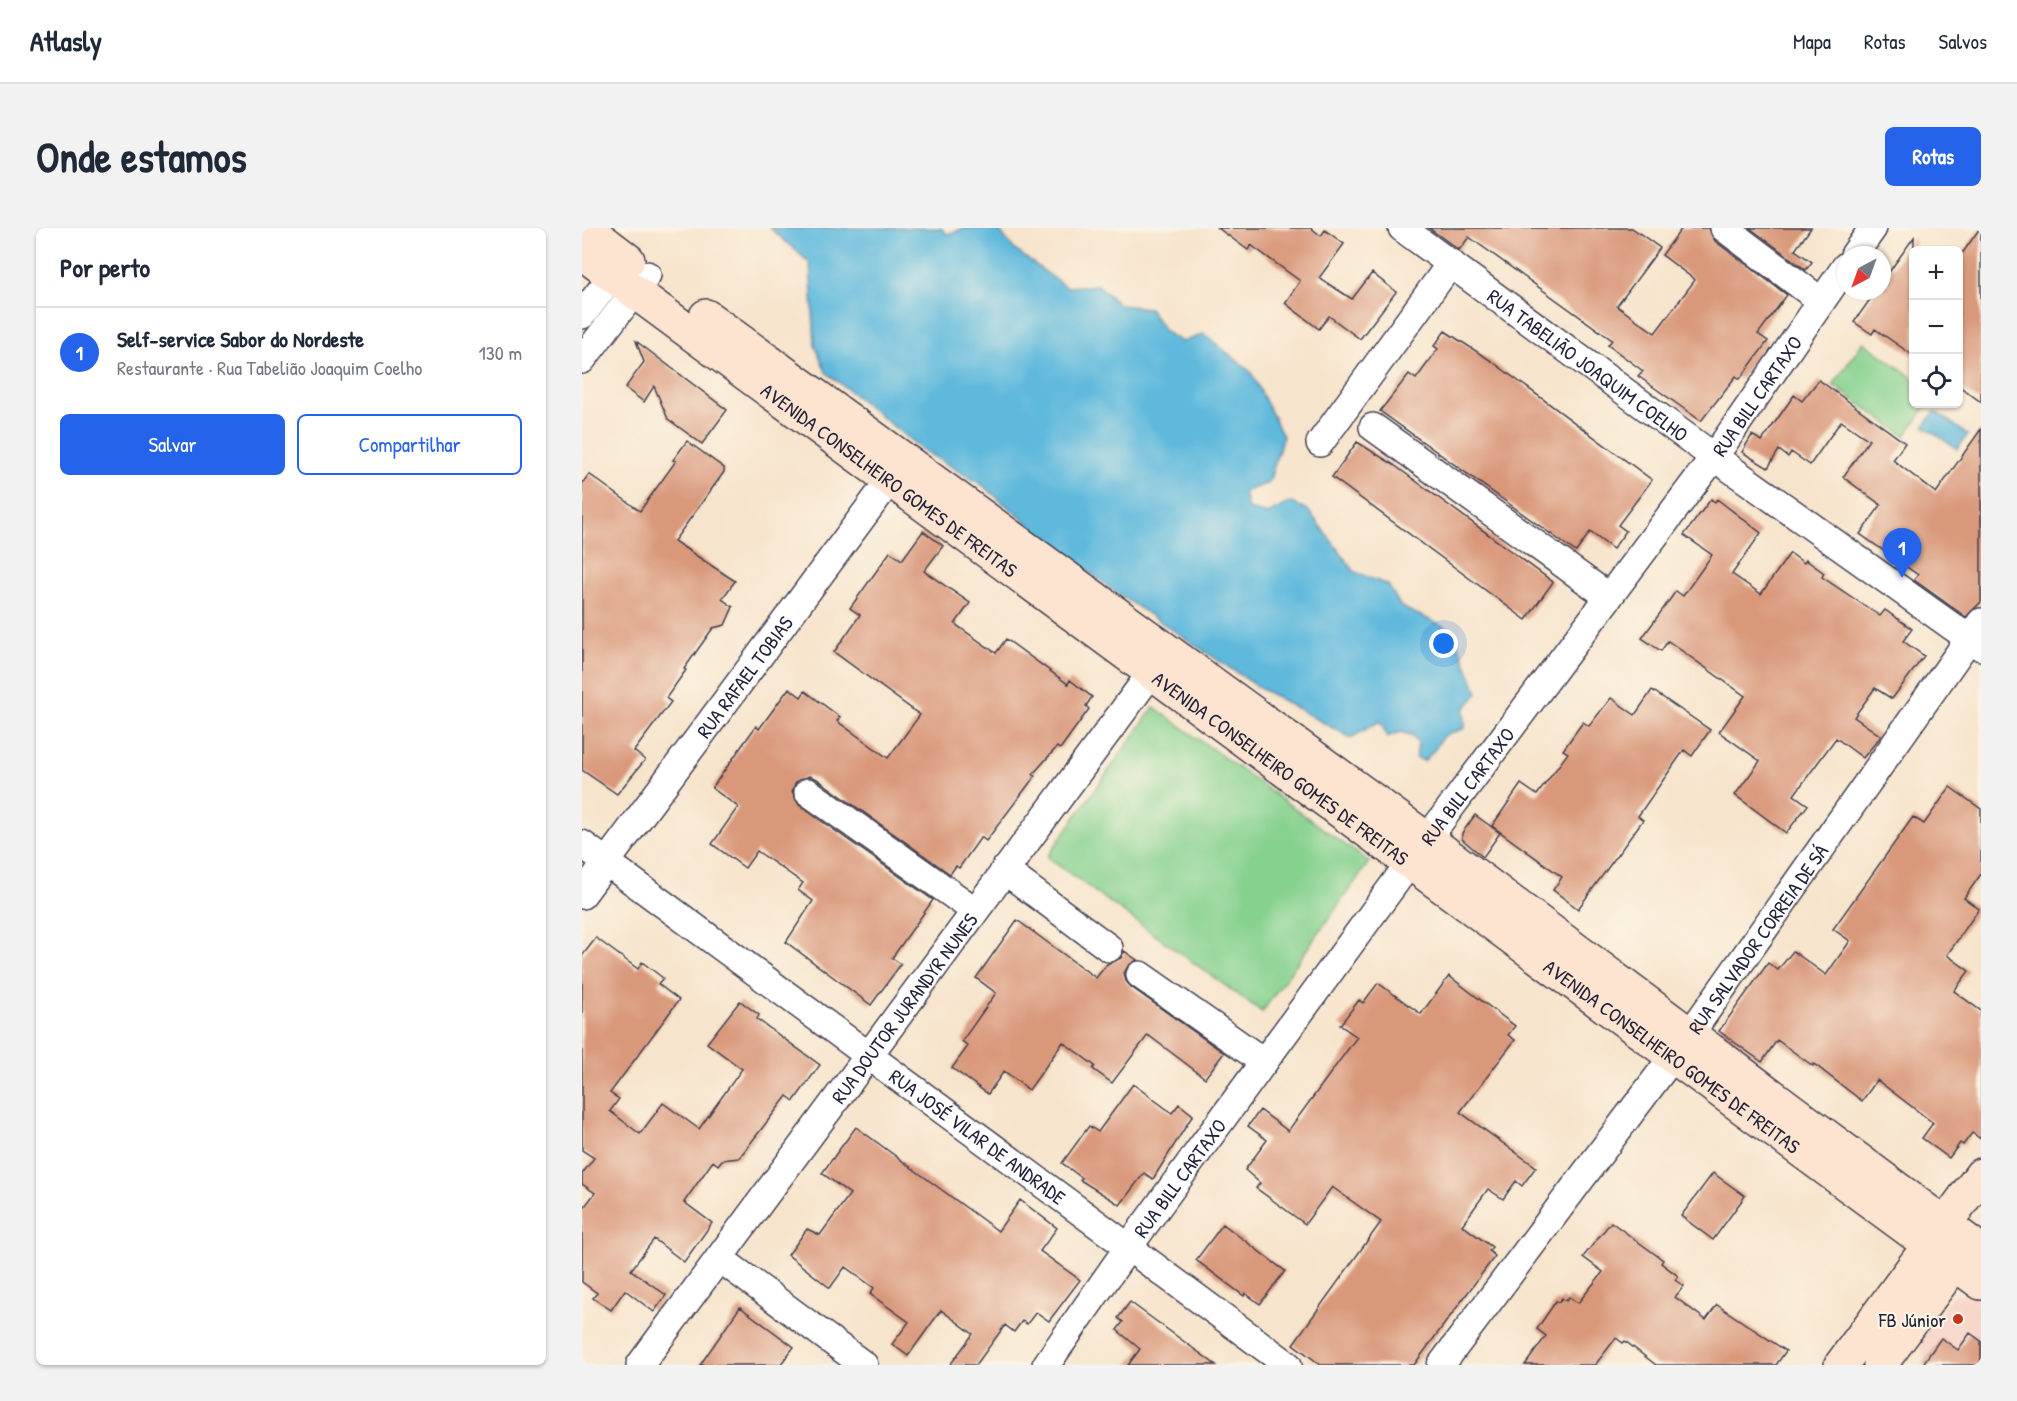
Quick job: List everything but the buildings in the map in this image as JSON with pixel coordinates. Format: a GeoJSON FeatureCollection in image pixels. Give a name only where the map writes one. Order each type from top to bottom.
{"type":"FeatureCollection","features":[{"type":"Feature","properties":{"kind":"street","name":"AVENIDA CONSELHEIRO GOMES DE FREITAS"},"geometry":{"type":"LineString","coordinates":[[586,228],[630,275],[1419,851],[1681,1046],[1960,1243],[1981,1283]]}},
{"type":"Feature","properties":{"kind":"street","name":"RUA TABELIÃO JOAQUIM COELHO"},"geometry":{"type":"LineString","coordinates":[[1402,228],[1714,457],[1977,636]]}},
{"type":"Feature","properties":{"kind":"street"},"geometry":{"type":"LineString","coordinates":[[1724,228],[1821,301]]}},
{"type":"Feature","properties":{"kind":"street"},"geometry":{"type":"LineString","coordinates":[[1860,246],[1873,228]]}},
{"type":"Feature","properties":{"kind":"street","name":"AVENIDA CONSELHEIRO GOMES DE FREITAS"},"geometry":{"type":"LineString","coordinates":[[582,254],[630,275]]}},
{"type":"Feature","properties":{"kind":"street"},"geometry":{"type":"LineString","coordinates":[[1320,443],[1451,263]]}},
{"type":"Feature","properties":{"kind":"street"},"geometry":{"type":"LineString","coordinates":[[582,315],[630,275]]}},
{"type":"Feature","properties":{"kind":"street"},"geometry":{"type":"LineString","coordinates":[[582,360],[630,275]]}},
{"type":"Feature","properties":{"kind":"street","name":"RUA BILL CARTAXO"},"geometry":{"type":"LineString","coordinates":[[1046,1365],[1127,1249],[1419,851],[1714,457],[1837,279]]}},
{"type":"Feature","properties":{"kind":"street"},"geometry":{"type":"LineString","coordinates":[[1373,427],[1609,597]]}},
{"type":"Feature","properties":{"kind":"street","name":"RUA RAFAEL TOBIAS"},"geometry":{"type":"LineString","coordinates":[[582,895],[898,469]]}},
{"type":"Feature","properties":{"kind":"street","name":"RUA SALVADOR CORREIA DE SÁ"},"geometry":{"type":"LineString","coordinates":[[1441,1365],[1681,1046],[1977,636]]}},
{"type":"Feature","properties":{"kind":"street","name":"RUA DOUTOR JURANDYR NUNES"},"geometry":{"type":"LineString","coordinates":[[640,1365],[1158,662]]}},
{"type":"Feature","properties":{"kind":"street"},"geometry":{"type":"LineString","coordinates":[[808,792],[974,910]]}},
{"type":"Feature","properties":{"kind":"street","name":"RUA JOSÉ VILAR DE ANDRADE"},"geometry":{"type":"LineString","coordinates":[[582,844],[1127,1249],[1288,1365]]}},
{"type":"Feature","properties":{"kind":"street"},"geometry":{"type":"LineString","coordinates":[[1004,870],[1109,948]]}},
{"type":"Feature","properties":{"kind":"street"},"geometry":{"type":"LineString","coordinates":[[1140,975],[1264,1062]]}},
{"type":"Feature","properties":{"kind":"street"},"geometry":{"type":"LineString","coordinates":[[1880,1365],[1960,1243],[1981,1175]]}},
{"type":"Feature","properties":{"kind":"street"},"geometry":{"type":"LineString","coordinates":[[1841,1365],[1960,1243]]}},
{"type":"Feature","properties":{"kind":"street"},"geometry":{"type":"LineString","coordinates":[[719,1258],[864,1365]]}},
{"type":"Feature","properties":{"kind":"shaded area","name":"FB Júnior"},"geometry":{"type":"Polygon","coordinates":[[[1981,1294],[1981,1365],[1925,1363],[1919,1342],[1953,1295],[1981,1294]]]}},
{"type":"Feature","properties":{"kind":"green space"},"geometry":{"type":"Polygon","coordinates":[[[1863,342],[1909,375],[1909,408],[1925,408],[1905,436],[1833,385],[1863,342]]]}},
{"type":"Feature","properties":{"kind":"green space"},"geometry":{"type":"Polygon","coordinates":[[[1154,707],[1369,862],[1262,1012],[1047,857],[1154,707]]]}},
{"type":"Feature","properties":{"kind":"water"},"geometry":{"type":"Polygon","coordinates":[[[770,228],[941,228],[947,234],[965,228],[997,228],[1015,250],[1066,287],[1098,285],[1119,305],[1149,308],[1165,332],[1182,342],[1204,334],[1251,372],[1283,436],[1269,483],[1244,492],[1248,509],[1268,514],[1290,502],[1308,510],[1355,572],[1388,585],[1401,607],[1452,630],[1478,693],[1464,709],[1465,728],[1443,736],[1424,761],[1416,758],[1418,744],[1412,735],[1400,732],[1387,737],[1380,721],[1351,738],[1260,688],[1114,591],[1058,549],[981,484],[924,451],[826,372],[815,345],[810,263],[770,228]]]}},
{"type":"Feature","properties":{"kind":"water"},"geometry":{"type":"Polygon","coordinates":[[[1935,411],[1968,435],[1957,449],[1924,426],[1935,411]]]}},
{"type":"Feature","properties":{"kind":"place","name":"Self-service Sabor do Nordeste"},"geometry":{"type":"Point","coordinates":[1902,578]}},
{"type":"Feature","properties":{"kind":"place","name":"FB Júnior"},"geometry":{"type":"Point","coordinates":[1958,1319]}}]}
